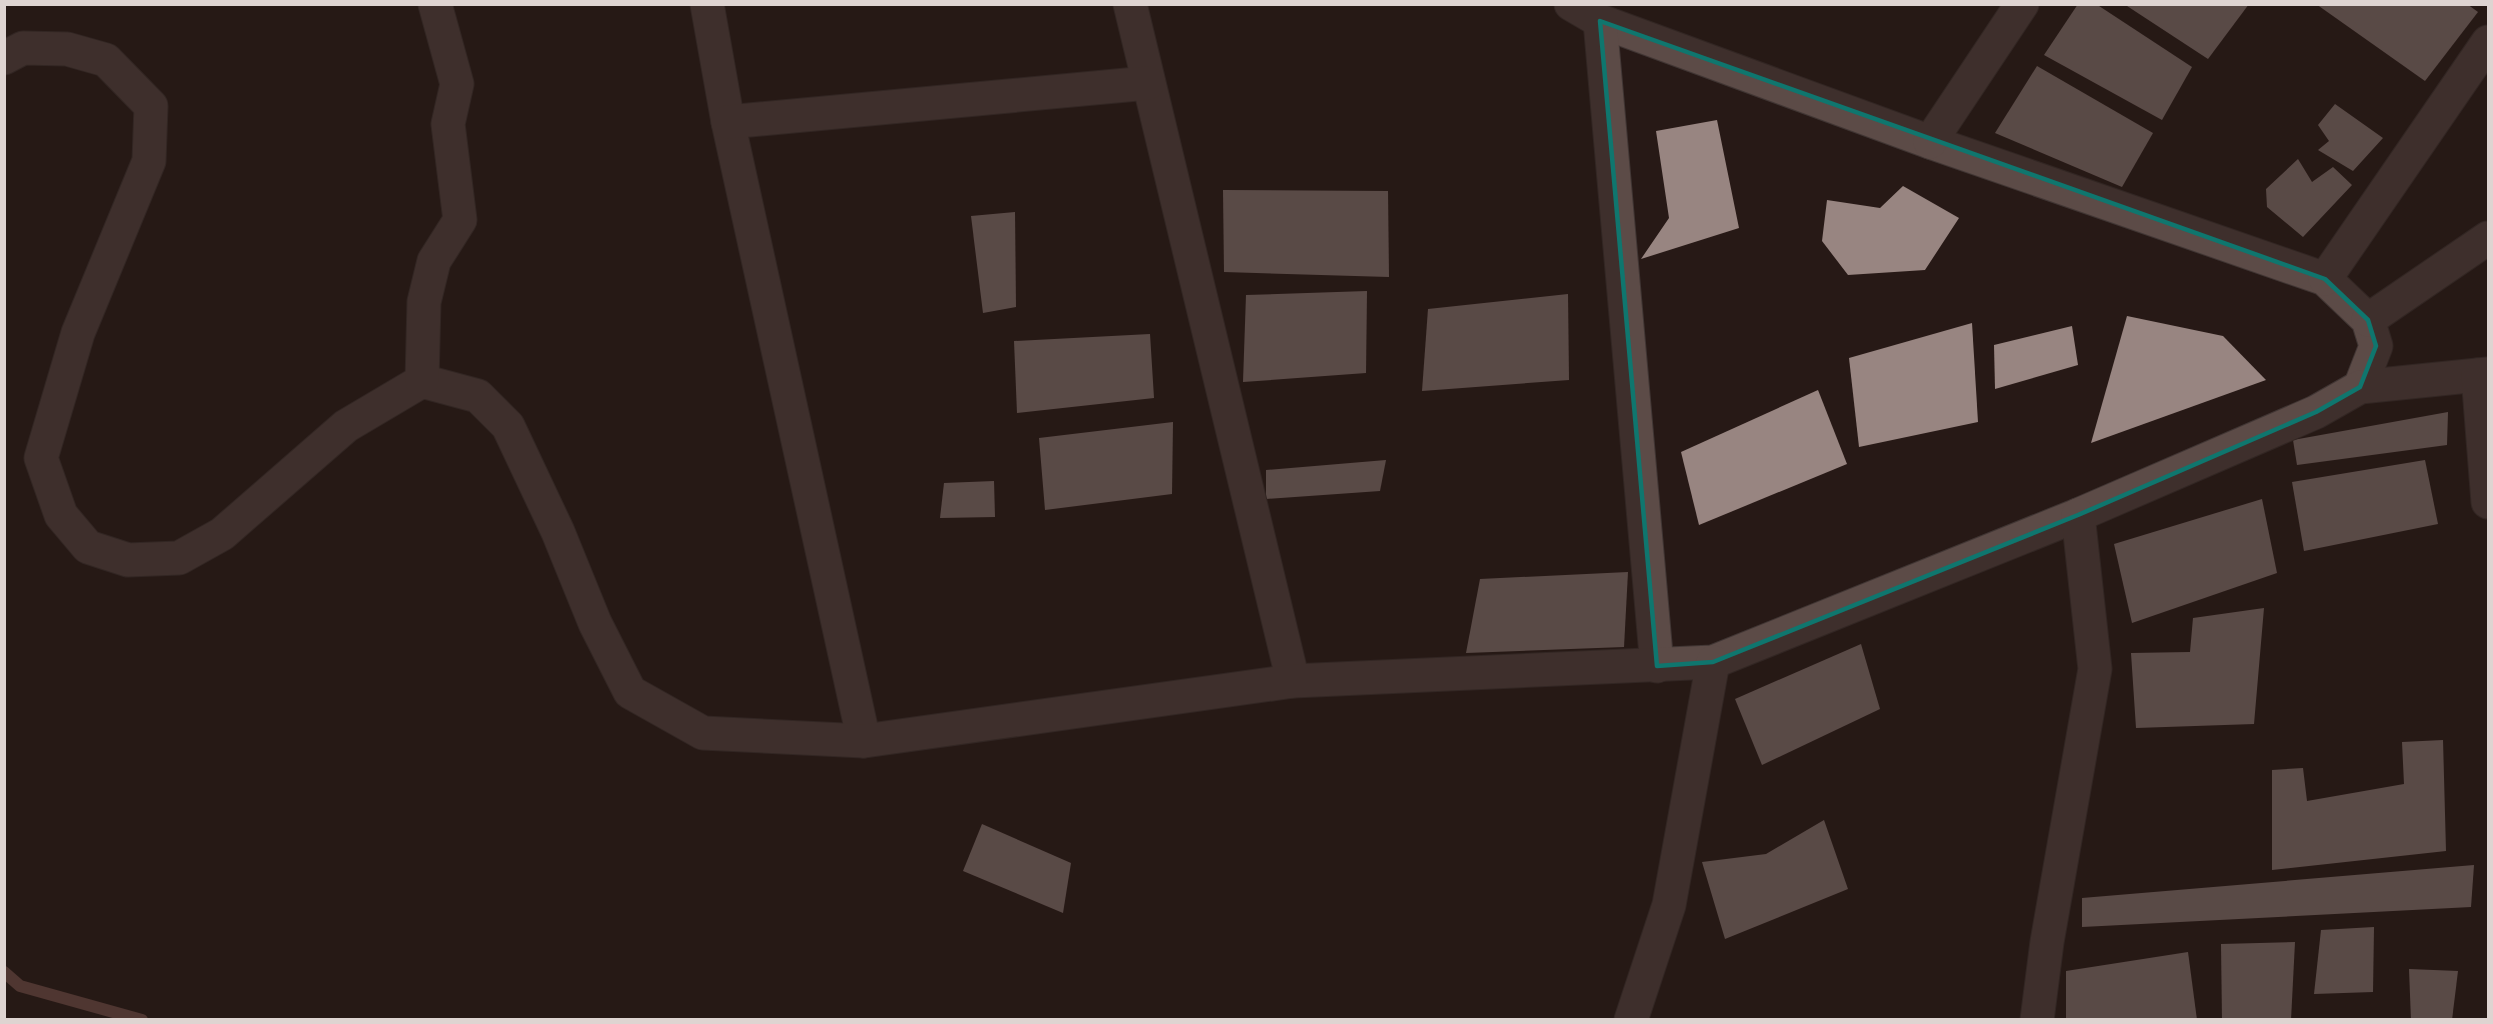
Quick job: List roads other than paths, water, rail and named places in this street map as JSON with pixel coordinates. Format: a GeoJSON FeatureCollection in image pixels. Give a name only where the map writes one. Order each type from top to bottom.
{"type":"FeatureCollection","features":[{"type":"Feature","properties":{"kind":"street"},"geometry":{"type":"LineString","coordinates":[[422,381],[424,302],[434,261],[460,220],[448,124],[457,84],[435,4]]}},
{"type":"Feature","properties":{"kind":"street"},"geometry":{"type":"LineString","coordinates":[[707,4],[728,122],[864,741]]}},
{"type":"Feature","properties":{"kind":"street"},"geometry":{"type":"LineString","coordinates":[[1130,4],[1293,681]]}},
{"type":"Feature","properties":{"kind":"street"},"geometry":{"type":"LineString","coordinates":[[1571,4],[1600,21],[1930,142],[2325,279],[2368,320],[2376,346],[2360,387]]}},
{"type":"Feature","properties":{"kind":"street"},"geometry":{"type":"LineString","coordinates":[[1930,142],[2022,4]]}},
{"type":"Feature","properties":{"kind":"street"},"geometry":{"type":"LineString","coordinates":[[1600,21],[1657,666]]}},
{"type":"Feature","properties":{"kind":"street"},"geometry":{"type":"LineString","coordinates":[[2325,279],[2488,42]]}},
{"type":"Feature","properties":{"kind":"street"},"geometry":{"type":"LineString","coordinates":[[4,58],[23,48],[67,49],[106,60],[152,106],[149,161],[78,333],[41,458],[61,515],[88,546],[128,560],[179,558],[222,534],[346,426],[422,381],[478,396],[508,426],[558,532],[595,623],[630,692],[703,733],[864,741],[1293,681],[1713,662],[2078,515],[2316,412],[2360,387],[2483,374],[2488,502]]}},
{"type":"Feature","properties":{"kind":"street"},"geometry":{"type":"LineString","coordinates":[[728,122],[1148,83]]}},
{"type":"Feature","properties":{"kind":"street"},"geometry":{"type":"LineString","coordinates":[[2368,320],[2488,238]]}},
{"type":"Feature","properties":{"kind":"street"},"geometry":{"type":"LineString","coordinates":[[2037,1020],[2047,942],[2095,669],[2078,515]]}},
{"type":"Feature","properties":{"kind":"street"},"geometry":{"type":"LineString","coordinates":[[1631,1020],[1669,904],[1713,662]]}},
{"type":"Feature","properties":{"kind":"waterway"},"geometry":{"type":"LineString","coordinates":[[4,972],[20,986],[142,1020]]}}]}
